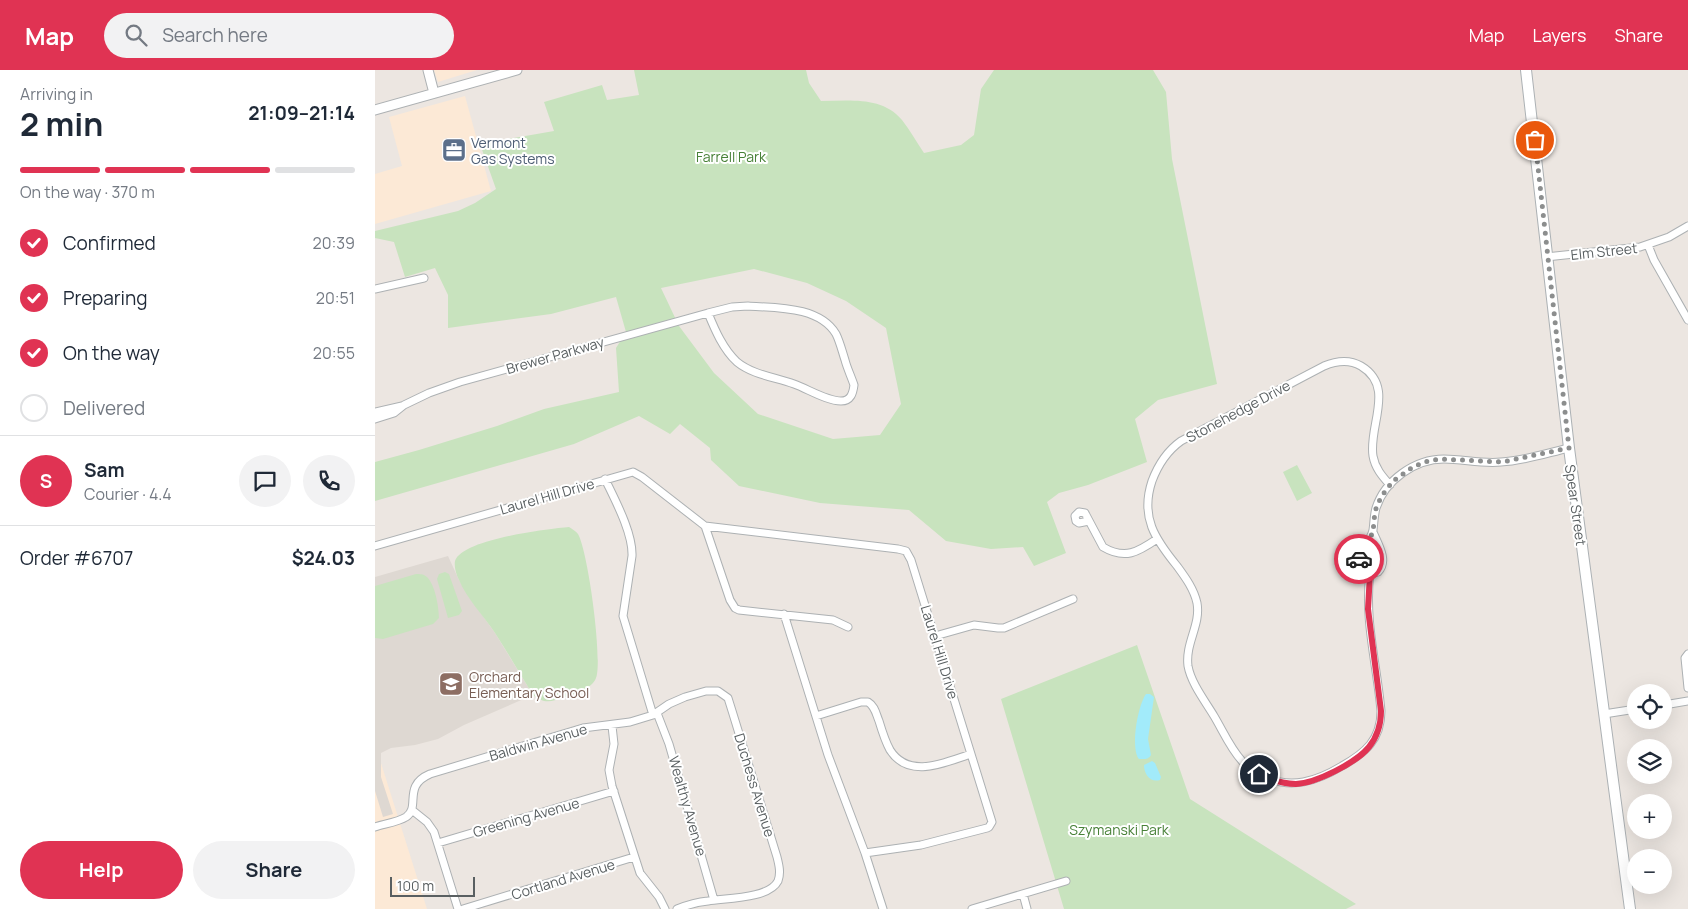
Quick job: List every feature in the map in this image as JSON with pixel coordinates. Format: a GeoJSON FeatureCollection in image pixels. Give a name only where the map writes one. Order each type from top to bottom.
{"type":"FeatureCollection","features":[{"type":"Feature","properties":{"kind":"main road","name":"Spear Street"},"geometry":{"type":"LineString","coordinates":[[1526,70],[1569,448],[1630,909]]}},
{"type":"Feature","properties":{"kind":"street"},"geometry":{"type":"LineString","coordinates":[[428,70],[434,93]]}},
{"type":"Feature","properties":{"kind":"street"},"geometry":{"type":"LineString","coordinates":[[375,110],[517,70]]}},
{"type":"Feature","properties":{"kind":"street","name":"Elm Street"},"geometry":{"type":"LineString","coordinates":[[1547,257],[1648,245],[1669,237],[1688,226]]}},
{"type":"Feature","properties":{"kind":"street"},"geometry":{"type":"LineString","coordinates":[[1648,245],[1654,260],[1688,320]]}},
{"type":"Feature","properties":{"kind":"street"},"geometry":{"type":"LineString","coordinates":[[375,289],[424,278]]}},
{"type":"Feature","properties":{"kind":"street","name":"Brewer Parkway"},"geometry":{"type":"LineString","coordinates":[[375,419],[394,413],[429,393],[460,382],[708,312],[748,306],[784,308],[816,317],[826,323],[835,333],[854,385],[851,397],[841,401],[747,368],[728,351],[714,328],[708,312]]}},
{"type":"Feature","properties":{"kind":"street","name":"Stonehedge Drive"},"geometry":{"type":"LineString","coordinates":[[1370,574],[1368,609],[1381,711],[1381,722],[1377,735],[1367,750],[1328,775],[1304,783],[1281,783],[1259,774],[1242,762],[1232,748],[1189,672],[1189,643],[1197,617],[1196,598],[1186,579],[1157,539],[1148,516],[1148,497],[1157,470],[1175,445],[1324,366],[1335,362],[1347,361],[1358,364],[1371,374],[1377,384],[1379,400],[1372,446],[1373,457],[1379,473],[1390,485]]}},
{"type":"Feature","properties":{"kind":"street","name":"Brewer Parkway"},"geometry":{"type":"LineString","coordinates":[[375,412],[405,405]]}},
{"type":"Feature","properties":{"kind":"street"},"geometry":{"type":"LineString","coordinates":[[1373,532],[1383,558],[1383,563],[1380,570],[1370,574],[1363,571],[1359,562],[1373,532],[1377,506],[1390,485],[1409,469],[1431,460],[1502,462],[1569,448]]}},
{"type":"Feature","properties":{"kind":"street","name":"Laurel Hill Drive"},"geometry":{"type":"LineString","coordinates":[[375,546],[605,479],[636,473],[705,526],[904,550],[911,560],[991,819],[989,827],[921,845],[865,853]]}},
{"type":"Feature","properties":{"kind":"street","name":"Wealthy Avenue"},"geometry":{"type":"LineString","coordinates":[[605,479],[622,515],[631,547],[623,616],[655,714],[669,744],[714,900]]}},
{"type":"Feature","properties":{"kind":"street"},"geometry":{"type":"LineString","coordinates":[[1089,520],[1103,547],[1120,554],[1135,553],[1157,539]]}},
{"type":"Feature","properties":{"kind":"street"},"geometry":{"type":"LineString","coordinates":[[705,526],[730,600],[735,608],[833,620],[848,627]]}},
{"type":"Feature","properties":{"kind":"street"},"geometry":{"type":"LineString","coordinates":[[935,636],[974,625],[1004,628],[1073,599]]}},
{"type":"Feature","properties":{"kind":"street"},"geometry":{"type":"LineString","coordinates":[[784,614],[832,766],[865,853],[883,909]]}},
{"type":"Feature","properties":{"kind":"street"},"geometry":{"type":"LineString","coordinates":[[1688,654],[1685,658],[1688,688]]}},
{"type":"Feature","properties":{"kind":"street","name":"Baldwin Avenue"},"geometry":{"type":"LineString","coordinates":[[412,810],[415,786],[421,778],[430,774],[583,728],[612,726],[630,722],[655,714],[669,704],[692,695],[714,690],[722,692],[726,696]]}},
{"type":"Feature","properties":{"kind":"street","name":"Duchess Avenue"},"geometry":{"type":"LineString","coordinates":[[714,900],[737,898],[768,890],[777,882],[779,876],[777,857],[726,696]]}},
{"type":"Feature","properties":{"kind":"street"},"geometry":{"type":"LineString","coordinates":[[1672,703],[1688,701]]}},
{"type":"Feature","properties":{"kind":"street"},"geometry":{"type":"LineString","coordinates":[[816,716],[861,702],[868,702],[873,706],[891,752],[905,764],[916,767],[928,767],[971,754]]}},
{"type":"Feature","properties":{"kind":"street"},"geometry":{"type":"LineString","coordinates":[[1604,714],[1627,710]]}},
{"type":"Feature","properties":{"kind":"street"},"geometry":{"type":"LineString","coordinates":[[612,726],[614,744],[609,770],[614,791],[634,857],[643,878],[655,892],[665,909]]}},
{"type":"Feature","properties":{"kind":"street","name":"Greening Avenue"},"geometry":{"type":"LineString","coordinates":[[438,843],[614,791]]}},
{"type":"Feature","properties":{"kind":"street"},"geometry":{"type":"LineString","coordinates":[[375,827],[407,816],[412,810],[431,827],[438,843],[458,909]]}},
{"type":"Feature","properties":{"kind":"street","name":"Cortland Avenue"},"geometry":{"type":"LineString","coordinates":[[463,909],[634,857]]}},
{"type":"Feature","properties":{"kind":"street"},"geometry":{"type":"LineString","coordinates":[[972,909],[1066,881]]}},
{"type":"Feature","properties":{"kind":"street"},"geometry":{"type":"LineString","coordinates":[[1023,894],[1027,909]]}},
{"type":"Feature","properties":{"kind":"street"},"geometry":{"type":"LineString","coordinates":[[677,909],[699,902],[714,900]]}},
{"type":"Feature","properties":{"kind":"shaded area"},"geometry":{"type":"Polygon","coordinates":[[[434,70],[477,70],[438,82],[434,70]]]}},
{"type":"Feature","properties":{"kind":"shaded area"},"geometry":{"type":"Polygon","coordinates":[[[465,96],[491,191],[375,224],[375,174],[402,166],[389,117],[465,96]]]}},
{"type":"Feature","properties":{"kind":"shaded area","name":"Orchard Elementary School"},"geometry":{"type":"Polygon","coordinates":[[[448,556],[470,598],[495,633],[533,695],[464,725],[438,739],[415,745],[391,748],[381,753],[381,777],[393,814],[383,817],[375,791],[375,577],[448,556]]]}},
{"type":"Feature","properties":{"kind":"shaded area"},"geometry":{"type":"Polygon","coordinates":[[[375,744],[427,909],[375,909],[375,744]]]}},
{"type":"Feature","properties":{"kind":"green space","name":"Farrell Park"},"geometry":{"type":"Polygon","coordinates":[[[634,70],[806,70],[809,83],[821,101],[854,101],[875,103],[885,107],[902,120],[924,153],[961,145],[974,135],[981,89],[994,70],[1153,70],[1166,92],[1172,159],[1217,384],[1158,400],[1135,419],[1147,462],[1088,485],[1059,493],[1047,502],[1066,553],[1034,566],[1023,547],[991,549],[946,541],[909,510],[820,503],[739,486],[711,460],[710,448],[680,424],[670,434],[639,416],[574,444],[375,501],[375,462],[497,426],[544,409],[619,392],[616,348],[626,332],[616,297],[551,314],[448,328],[448,295],[435,268],[405,277],[394,242],[375,238],[375,231],[458,211],[475,203],[496,189],[480,144],[554,131],[544,102],[602,85],[607,100],[639,95],[634,70]],[[754,269],[661,288],[679,326],[714,373],[758,414],[833,439],[880,435],[901,404],[886,328],[846,301],[807,283],[754,269]]]}},
{"type":"Feature","properties":{"kind":"green space"},"geometry":{"type":"Polygon","coordinates":[[[1297,465],[1312,493],[1297,501],[1283,472],[1297,465]]]}},
{"type":"Feature","properties":{"kind":"green space"},"geometry":{"type":"Polygon","coordinates":[[[569,527],[578,534],[586,561],[596,629],[598,667],[594,682],[587,688],[560,699],[544,701],[533,695],[495,633],[466,594],[457,575],[455,561],[461,553],[488,541],[506,536],[569,527]]]}},
{"type":"Feature","properties":{"kind":"green space"},"geometry":{"type":"Polygon","coordinates":[[[445,572],[449,574],[462,611],[459,615],[448,618],[437,579],[439,574],[445,572]]]}},
{"type":"Feature","properties":{"kind":"green space"},"geometry":{"type":"Polygon","coordinates":[[[416,574],[424,575],[431,582],[437,601],[439,618],[433,624],[383,639],[375,638],[375,586],[416,574]]]}},
{"type":"Feature","properties":{"kind":"green space","name":"Szymanski Park"},"geometry":{"type":"Polygon","coordinates":[[[1137,645],[1190,799],[1356,904],[1346,909],[1064,909],[1001,699],[1137,645]]]}},
{"type":"Feature","properties":{"kind":"water"},"geometry":{"type":"Polygon","coordinates":[[[1146,694],[1154,697],[1148,739],[1151,755],[1144,759],[1139,759],[1135,746],[1136,726],[1140,707],[1146,694]]]}},
{"type":"Feature","properties":{"kind":"water"},"geometry":{"type":"Polygon","coordinates":[[[1152,761],[1155,763],[1161,777],[1160,780],[1151,779],[1145,772],[1144,765],[1152,761]]]}},
{"type":"Feature","properties":{"kind":"way so far"},"geometry":{"type":"LineString","coordinates":[[1359,559],[1373,532],[1375,511],[1381,497],[1393,481],[1403,472],[1425,462],[1439,459],[1502,462],[1569,448],[1556,345],[1535,140]]}},
{"type":"Feature","properties":{"kind":"place","name":"Vermont Gas Systems"},"geometry":{"type":"Point","coordinates":[454,150]}},
{"type":"Feature","properties":{"kind":"place","name":"Orchard Elementary School"},"geometry":{"type":"Point","coordinates":[451,684]}},
{"type":"Feature","properties":{"kind":"route"},"geometry":{"type":"LineString","coordinates":[[1259,774],[1288,784],[1312,781],[1328,775],[1367,750],[1377,735],[1381,722],[1381,711],[1368,609],[1370,574],[1361,569],[1359,559]]}}]}
